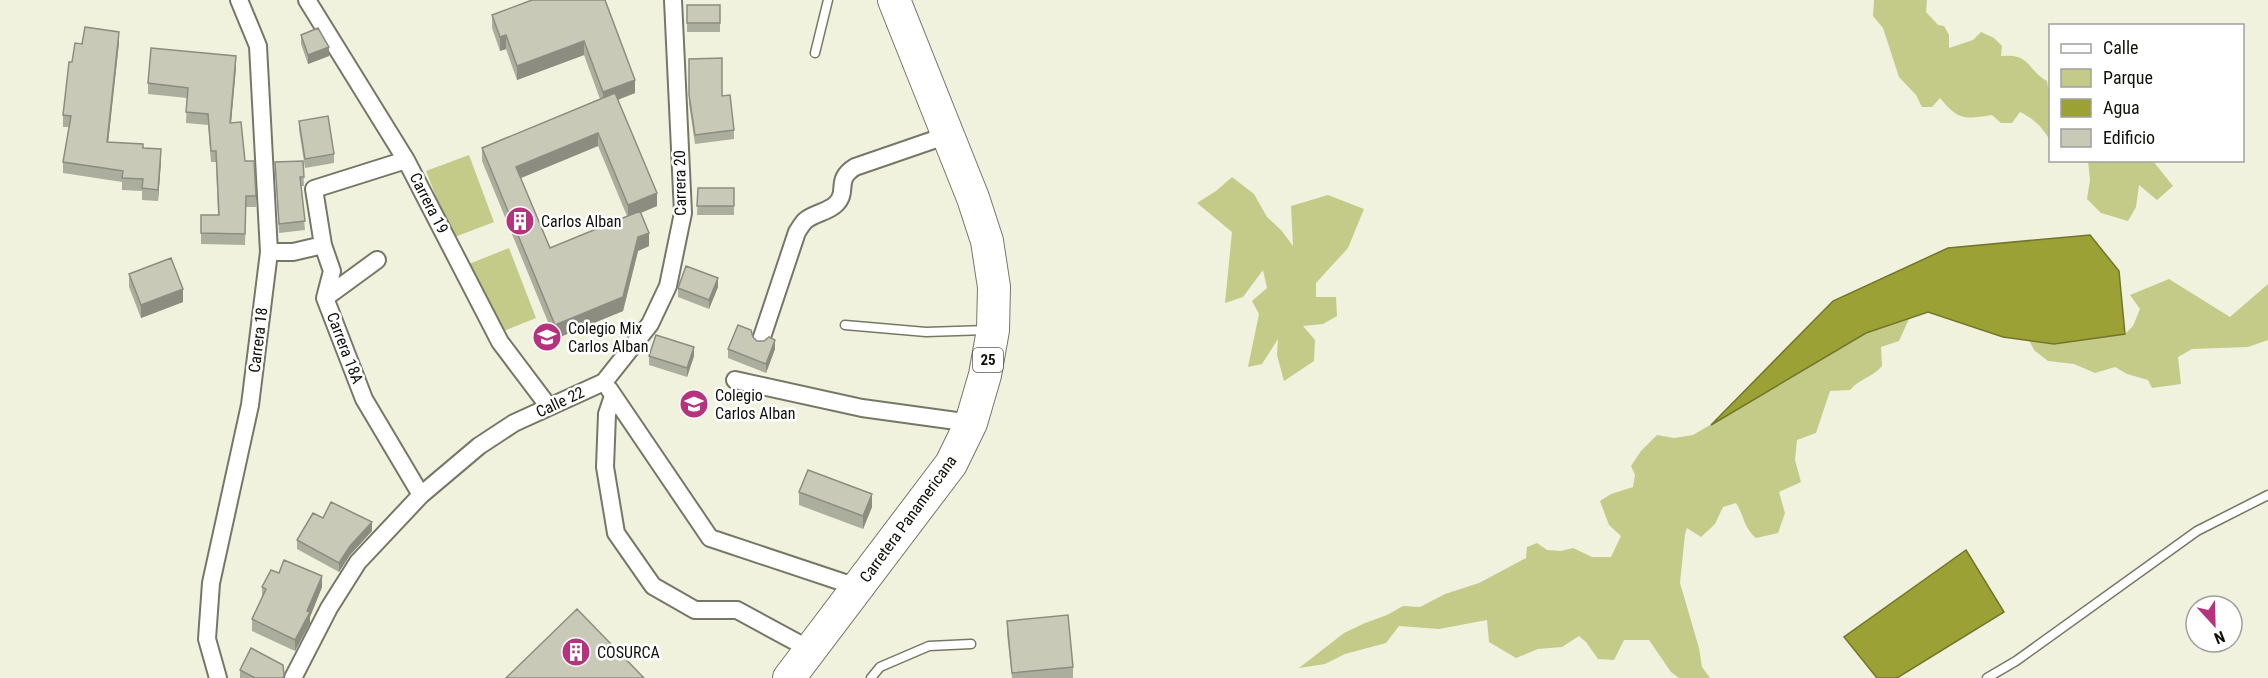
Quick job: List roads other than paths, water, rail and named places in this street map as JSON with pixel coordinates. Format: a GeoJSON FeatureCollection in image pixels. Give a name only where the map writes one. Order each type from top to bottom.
{"type":"FeatureCollection","features":[{"type":"Feature","properties":{"kind":"highway","name":"Carretera Panamericana"},"geometry":{"type":"LineString","coordinates":[[789,678],[951,464],[971,423],[985,375],[993,330],[994,287],[987,242],[974,198],[894,0]]}},
{"type":"Feature","properties":{"kind":"street","name":"Carrera 18"},"geometry":{"type":"LineString","coordinates":[[218,678],[207,639],[211,583],[250,405],[269,252],[258,46],[239,0]]}},
{"type":"Feature","properties":{"kind":"street","name":"Carrera 19"},"geometry":{"type":"LineString","coordinates":[[307,0],[406,160],[500,342],[549,407]]}},
{"type":"Feature","properties":{"kind":"street","name":"Carrera 20"},"geometry":{"type":"LineString","coordinates":[[609,389],[650,324],[668,286],[683,213],[673,0]]}},
{"type":"Feature","properties":{"kind":"street"},"geometry":{"type":"LineString","coordinates":[[760,340],[797,232],[805,221],[836,204],[841,196],[846,173],[855,167],[948,135]]}},
{"type":"Feature","properties":{"kind":"street","name":"Carrera 18A"},"geometry":{"type":"LineString","coordinates":[[406,160],[314,189],[323,245],[332,271],[325,298],[364,399],[421,495]]}},
{"type":"Feature","properties":{"kind":"street"},"geometry":{"type":"LineString","coordinates":[[269,252],[293,252],[323,245]]}},
{"type":"Feature","properties":{"kind":"street"},"geometry":{"type":"LineString","coordinates":[[325,298],[377,260]]}},
{"type":"Feature","properties":{"kind":"street"},"geometry":{"type":"LineString","coordinates":[[735,380],[862,408],[971,423]]}},
{"type":"Feature","properties":{"kind":"street"},"geometry":{"type":"LineString","coordinates":[[609,389],[710,538],[857,588]]}},
{"type":"Feature","properties":{"kind":"street"},"geometry":{"type":"LineString","coordinates":[[609,389],[605,467],[616,533],[653,586],[695,610],[737,610],[809,649]]}},
{"type":"Feature","properties":{"kind":"street","name":"Calle 22"},"geometry":{"type":"LineString","coordinates":[[293,678],[329,608],[358,562],[421,495],[479,446],[514,423],[549,407],[609,389]]}},
{"type":"Feature","properties":{"kind":"lane"},"geometry":{"type":"LineString","coordinates":[[814,53],[828,0]]}},
{"type":"Feature","properties":{"kind":"lane"},"geometry":{"type":"LineString","coordinates":[[845,325],[926,332],[993,330]]}},
{"type":"Feature","properties":{"kind":"lane"},"geometry":{"type":"LineString","coordinates":[[1987,678],[2016,661],[2197,531],[2268,495]]}},
{"type":"Feature","properties":{"kind":"lane"},"geometry":{"type":"LineString","coordinates":[[871,678],[880,668],[929,646],[971,644]]}},
{"type":"Feature","properties":{"kind":"water"},"geometry":{"type":"Polygon","coordinates":[[[2090,235],[2119,271],[2125,334],[2054,344],[2003,337],[1928,312],[1866,333],[1711,425],[1833,301],[1948,248],[2090,235]]]}},
{"type":"Feature","properties":{"kind":"water"},"geometry":{"type":"Polygon","coordinates":[[[1966,550],[2004,612],[1897,678],[1877,678],[1844,637],[1966,550]]]}},
{"type":"Feature","properties":{"kind":"place","name":"Carlos Alban"},"geometry":{"type":"Point","coordinates":[520,221]}},
{"type":"Feature","properties":{"kind":"place","name":"Colegio Mix Carlos Alban"},"geometry":{"type":"Point","coordinates":[547,337]}},
{"type":"Feature","properties":{"kind":"place","name":"Colegio Carlos Alban"},"geometry":{"type":"Point","coordinates":[694,404]}},
{"type":"Feature","properties":{"kind":"place","name":"COSURCA"},"geometry":{"type":"Point","coordinates":[576,652]}}]}
